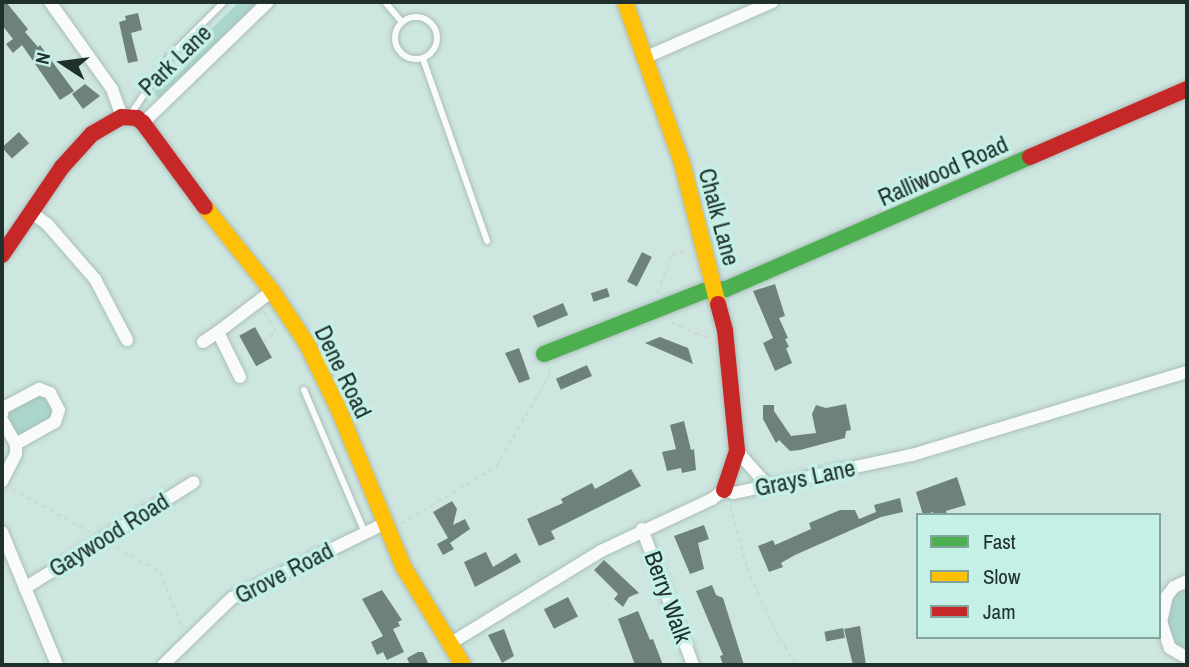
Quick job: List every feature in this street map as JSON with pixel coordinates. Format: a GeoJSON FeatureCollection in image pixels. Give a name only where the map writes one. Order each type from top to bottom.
{"type":"FeatureCollection","features":[{"type":"Feature","properties":{"kind":"street"},"geometry":{"type":"LineString","coordinates":[[50,2],[132,119]]}},
{"type":"Feature","properties":{"kind":"street","name":"Park Lane"},"geometry":{"type":"LineString","coordinates":[[2,255],[77,150],[101,127],[132,119],[268,2]]}},
{"type":"Feature","properties":{"kind":"street","name":"Chalk Lane"},"geometry":{"type":"LineString","coordinates":[[625,2],[682,163],[705,245],[724,330],[737,452],[724,489]]}},
{"type":"Feature","properties":{"kind":"street"},"geometry":{"type":"LineString","coordinates":[[644,58],[772,2]]}},
{"type":"Feature","properties":{"kind":"street","name":"Ralliwood Road"},"geometry":{"type":"LineString","coordinates":[[544,354],[838,242],[1187,89]]}},
{"type":"Feature","properties":{"kind":"street","name":"Dene Road"},"geometry":{"type":"LineString","coordinates":[[132,119],[272,291],[317,362],[386,528],[418,595],[463,665]]}},
{"type":"Feature","properties":{"kind":"street"},"geometry":{"type":"LineString","coordinates":[[31,212],[48,225],[96,279],[127,340]]}},
{"type":"Feature","properties":{"kind":"street"},"geometry":{"type":"LineString","coordinates":[[203,342],[272,291]]}},
{"type":"Feature","properties":{"kind":"street"},"geometry":{"type":"LineString","coordinates":[[218,332],[240,377]]}},
{"type":"Feature","properties":{"kind":"street","name":"Grays Lane"},"geometry":{"type":"LineString","coordinates":[[451,643],[642,529],[712,499],[724,489],[734,493],[912,454],[1187,372]]}},
{"type":"Feature","properties":{"kind":"street"},"geometry":{"type":"LineString","coordinates":[[2,414],[4,408],[38,389],[50,393],[59,411],[55,422],[16,444]]}},
{"type":"Feature","properties":{"kind":"street"},"geometry":{"type":"LineString","coordinates":[[2,421],[16,444],[14,462],[2,482]]}},
{"type":"Feature","properties":{"kind":"street"},"geometry":{"type":"LineString","coordinates":[[737,452],[767,485]]}},
{"type":"Feature","properties":{"kind":"street","name":"Gaywood Road"},"geometry":{"type":"LineString","coordinates":[[25,588],[194,482]]}},
{"type":"Feature","properties":{"kind":"street","name":"Grove Road"},"geometry":{"type":"LineString","coordinates":[[171,662],[232,598],[365,533],[386,528]]}},
{"type":"Feature","properties":{"kind":"street","name":"Berry Walk"},"geometry":{"type":"LineString","coordinates":[[642,529],[693,665]]}},
{"type":"Feature","properties":{"kind":"street"},"geometry":{"type":"LineString","coordinates":[[2,532],[57,665]]}},
{"type":"Feature","properties":{"kind":"street"},"geometry":{"type":"LineString","coordinates":[[1187,581],[1174,587],[1167,596],[1161,621],[1170,648],[1187,658]]}},
{"type":"Feature","properties":{"kind":"lane"},"geometry":{"type":"LineString","coordinates":[[132,119],[171,55],[225,2]]}},
{"type":"Feature","properties":{"kind":"lane"},"geometry":{"type":"LineString","coordinates":[[385,2],[402,22]]}},
{"type":"Feature","properties":{"kind":"lane"},"geometry":{"type":"LineString","coordinates":[[420,17],[435,28],[436,47],[423,59],[413,60],[398,49],[395,40],[402,22],[420,17]]}},
{"type":"Feature","properties":{"kind":"lane"},"geometry":{"type":"LineString","coordinates":[[423,59],[487,240]]}},
{"type":"Feature","properties":{"kind":"lane","name":"Dene Road"},"geometry":{"type":"LineString","coordinates":[[304,390],[365,533]]}},
{"type":"Feature","properties":{"kind":"path"},"geometry":{"type":"LineString","coordinates":[[705,245],[672,256],[650,313],[705,337],[724,330]]}},
{"type":"Feature","properties":{"kind":"path"},"geometry":{"type":"LineString","coordinates":[[257,303],[275,326],[274,335],[263,342]]}},
{"type":"Feature","properties":{"kind":"path"},"geometry":{"type":"LineString","coordinates":[[386,528],[496,467],[550,374],[544,354]]}},
{"type":"Feature","properties":{"kind":"path"},"geometry":{"type":"LineString","coordinates":[[724,489],[747,568],[775,631],[796,665]]}},
{"type":"Feature","properties":{"kind":"green space"},"geometry":{"type":"Polygon","coordinates":[[[239,2],[258,2],[161,99],[151,94],[169,82],[197,43],[239,2]]]}},
{"type":"Feature","properties":{"kind":"green space"},"geometry":{"type":"Polygon","coordinates":[[[39,395],[49,398],[54,410],[50,420],[17,437],[5,420],[8,411],[39,395]]]}},
{"type":"Feature","properties":{"kind":"green space"},"geometry":{"type":"Polygon","coordinates":[[[1187,586],[1187,651],[1177,647],[1167,627],[1174,593],[1187,586]]]}},
{"type":"Feature","properties":{"kind":"building"},"geometry":{"type":"Polygon","coordinates":[[[2,2],[6,2],[28,29],[25,32],[38,47],[40,45],[74,91],[60,100],[22,45],[13,53],[6,44],[13,39],[2,25],[2,2]]]}},
{"type":"Feature","properties":{"kind":"building"},"geometry":{"type":"Polygon","coordinates":[[[138,13],[142,30],[131,33],[138,61],[128,63],[119,22],[126,20],[125,16],[138,13]]]}},
{"type":"Feature","properties":{"kind":"building"},"geometry":{"type":"Polygon","coordinates":[[[85,84],[100,96],[83,109],[72,94],[85,84]]]}},
{"type":"Feature","properties":{"kind":"building"},"geometry":{"type":"Polygon","coordinates":[[[19,132],[29,143],[12,159],[2,147],[19,132]]]}},
{"type":"Feature","properties":{"kind":"building"},"geometry":{"type":"Polygon","coordinates":[[[642,252],[652,257],[637,286],[627,281],[642,252]]]}},
{"type":"Feature","properties":{"kind":"building"},"geometry":{"type":"Polygon","coordinates":[[[775,284],[785,316],[779,318],[788,338],[785,339],[789,347],[786,348],[792,363],[775,371],[763,343],[773,338],[753,291],[775,284]]]}},
{"type":"Feature","properties":{"kind":"building"},"geometry":{"type":"Polygon","coordinates":[[[607,288],[610,297],[594,302],[591,293],[607,288]]]}},
{"type":"Feature","properties":{"kind":"building"},"geometry":{"type":"Polygon","coordinates":[[[563,303],[568,315],[538,328],[533,316],[563,303]]]}},
{"type":"Feature","properties":{"kind":"building"},"geometry":{"type":"Polygon","coordinates":[[[255,327],[272,358],[256,366],[239,336],[255,327]]]}},
{"type":"Feature","properties":{"kind":"building"},"geometry":{"type":"Polygon","coordinates":[[[660,337],[688,348],[693,364],[645,343],[660,337]]]}},
{"type":"Feature","properties":{"kind":"building"},"geometry":{"type":"Polygon","coordinates":[[[519,348],[530,379],[519,383],[505,353],[519,348]]]}},
{"type":"Feature","properties":{"kind":"building"},"geometry":{"type":"Polygon","coordinates":[[[587,365],[592,376],[561,390],[556,379],[587,365]]]}},
{"type":"Feature","properties":{"kind":"building"},"geometry":{"type":"Polygon","coordinates":[[[846,404],[851,430],[846,431],[845,438],[800,450],[790,451],[779,440],[776,443],[763,419],[763,405],[774,405],[774,411],[791,436],[816,433],[812,414],[816,405],[826,408],[846,404]]]}},
{"type":"Feature","properties":{"kind":"building"},"geometry":{"type":"Polygon","coordinates":[[[684,421],[691,450],[694,449],[696,470],[682,473],[681,468],[667,471],[662,452],[676,449],[670,425],[684,421]]]}},
{"type":"Feature","properties":{"kind":"building"},"geometry":{"type":"Polygon","coordinates":[[[631,469],[641,486],[551,531],[555,539],[539,546],[527,519],[563,503],[561,499],[592,483],[595,489],[631,469]]]}},
{"type":"Feature","properties":{"kind":"building"},"geometry":{"type":"Polygon","coordinates":[[[957,477],[966,505],[946,513],[922,513],[916,492],[957,477]]]}},
{"type":"Feature","properties":{"kind":"building"},"geometry":{"type":"Polygon","coordinates":[[[900,498],[903,512],[881,517],[795,555],[781,563],[783,567],[769,572],[758,546],[773,540],[775,545],[811,529],[809,523],[840,510],[855,510],[859,519],[876,512],[874,505],[900,498]]]}},
{"type":"Feature","properties":{"kind":"building"},"geometry":{"type":"Polygon","coordinates":[[[452,501],[457,509],[453,525],[465,519],[470,529],[450,543],[454,549],[443,555],[437,544],[448,538],[433,512],[452,501]]]}},
{"type":"Feature","properties":{"kind":"building"},"geometry":{"type":"Polygon","coordinates":[[[704,525],[709,539],[698,543],[704,569],[690,574],[674,536],[704,525]]]}},
{"type":"Feature","properties":{"kind":"building"},"geometry":{"type":"Polygon","coordinates":[[[486,552],[493,567],[516,553],[521,562],[475,587],[464,562],[486,552]]]}},
{"type":"Feature","properties":{"kind":"building"},"geometry":{"type":"Polygon","coordinates":[[[604,560],[639,593],[629,597],[623,607],[614,599],[618,594],[594,570],[604,560]]]}},
{"type":"Feature","properties":{"kind":"building"},"geometry":{"type":"Polygon","coordinates":[[[712,585],[716,595],[723,598],[744,665],[723,665],[720,656],[723,655],[696,591],[712,585]]]}},
{"type":"Feature","properties":{"kind":"building"},"geometry":{"type":"Polygon","coordinates":[[[382,590],[402,620],[398,622],[400,626],[393,629],[404,652],[387,660],[383,652],[377,655],[371,642],[383,636],[362,599],[382,590]]]}},
{"type":"Feature","properties":{"kind":"building"},"geometry":{"type":"Polygon","coordinates":[[[568,597],[578,617],[554,629],[544,609],[568,597]]]}},
{"type":"Feature","properties":{"kind":"building"},"geometry":{"type":"Polygon","coordinates":[[[638,611],[663,665],[635,665],[618,619],[638,611]]]}},
{"type":"Feature","properties":{"kind":"building"},"geometry":{"type":"Polygon","coordinates":[[[860,626],[866,665],[853,665],[844,629],[860,626]]]}},
{"type":"Feature","properties":{"kind":"building"},"geometry":{"type":"Polygon","coordinates":[[[843,628],[845,638],[826,641],[824,632],[843,628]]]}},
{"type":"Feature","properties":{"kind":"building"},"geometry":{"type":"Polygon","coordinates":[[[504,629],[514,656],[502,663],[488,635],[504,629]]]}},
{"type":"Feature","properties":{"kind":"building"},"geometry":{"type":"Polygon","coordinates":[[[423,652],[429,665],[410,665],[407,658],[423,652]]]}},
{"type":"Feature","properties":{"kind":"traffic: fast"},"geometry":{"type":"LineString","coordinates":[[544,354],[704,291],[726,289],[1030,157]]}},
{"type":"Feature","properties":{"kind":"traffic: slow"},"geometry":{"type":"LineString","coordinates":[[625,2],[682,163],[718,304]]}},
{"type":"Feature","properties":{"kind":"traffic: slow"},"geometry":{"type":"LineString","coordinates":[[205,207],[272,291],[307,344],[338,408],[404,568],[463,665]]}},
{"type":"Feature","properties":{"kind":"traffic: jam"},"geometry":{"type":"LineString","coordinates":[[1030,157],[1187,89]]}},
{"type":"Feature","properties":{"kind":"traffic: jam"},"geometry":{"type":"LineString","coordinates":[[2,255],[62,167],[92,134],[122,117],[137,118],[143,123],[205,207]]}},
{"type":"Feature","properties":{"kind":"traffic: jam"},"geometry":{"type":"LineString","coordinates":[[718,304],[725,330],[737,451],[724,490]]}}]}
